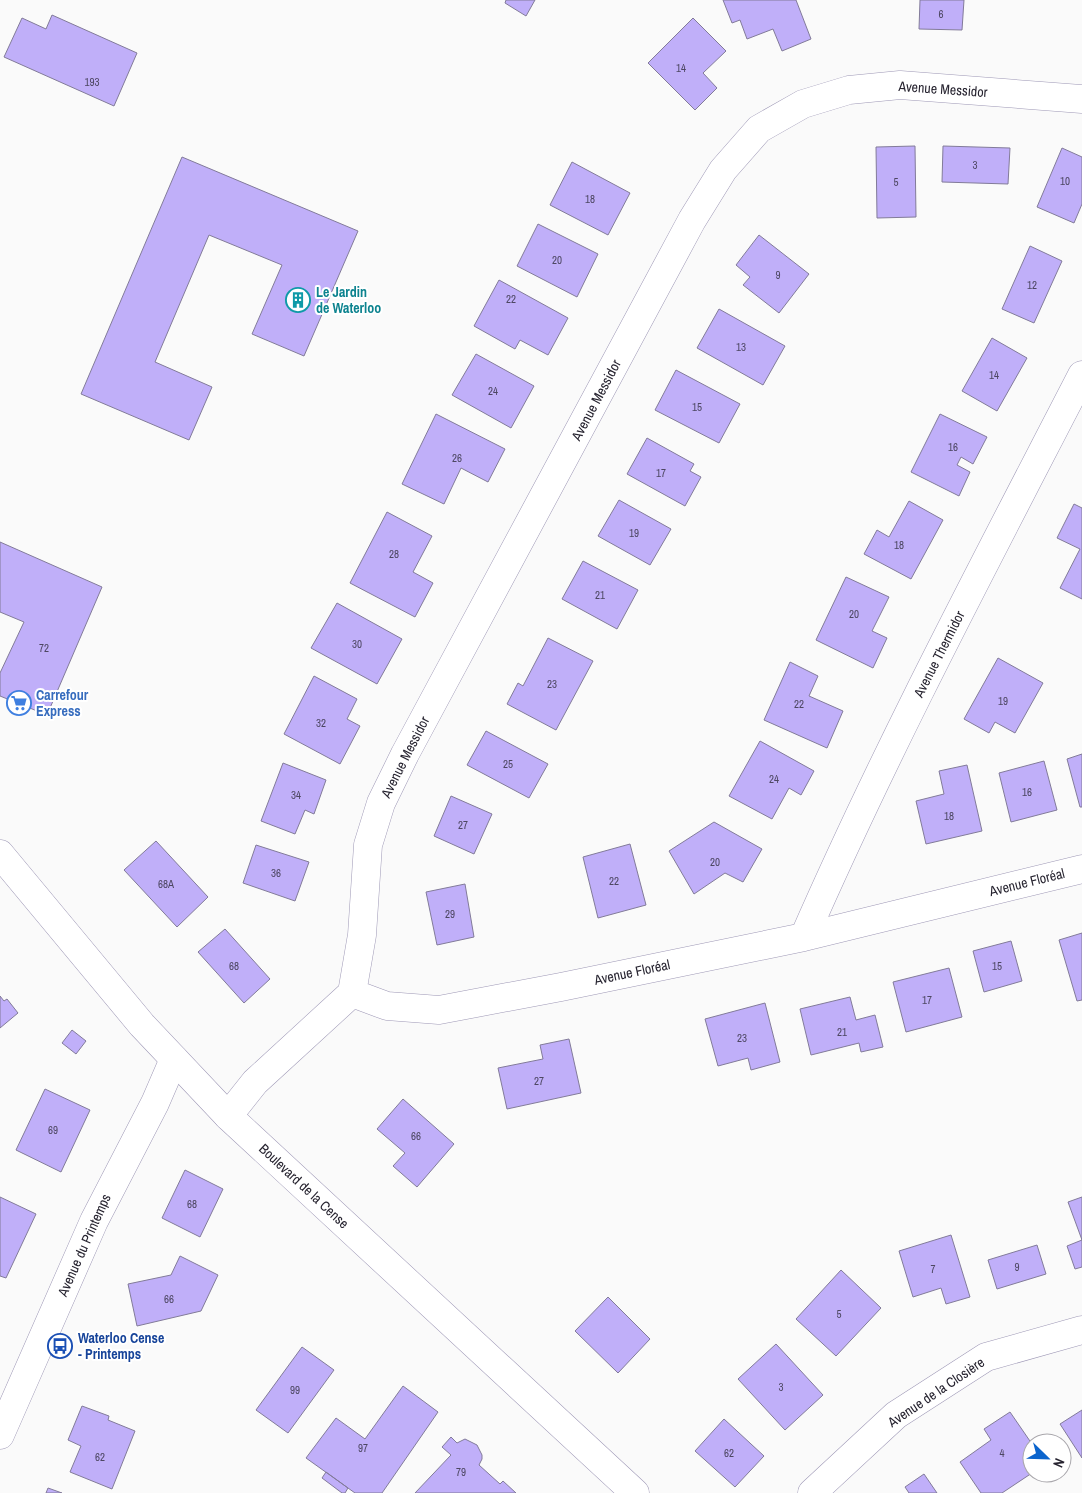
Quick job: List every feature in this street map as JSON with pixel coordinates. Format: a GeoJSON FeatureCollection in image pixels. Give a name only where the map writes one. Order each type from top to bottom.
{"type":"FeatureCollection","features":[{"type":"Feature","properties":{"kind":"street","name":"Avenue Messidor"},"geometry":{"type":"LineString","coordinates":[[352,993],[362,935],[368,845],[381,803],[410,745],[692,220],[723,170],[759,129],[803,104],[849,90],[900,85],[1082,99]]}},
{"type":"Feature","properties":{"kind":"street","name":"Avenue Thermidor"},"geometry":{"type":"LineString","coordinates":[[804,937],[846,842],[900,730],[1082,375]]}},
{"type":"Feature","properties":{"kind":"street","name":"Boulevard de la Cense"},"geometry":{"type":"LineString","coordinates":[[0,854],[142,1025],[228,1116],[635,1493]]}},
{"type":"Feature","properties":{"kind":"street","name":"Avenue Floréal"},"geometry":{"type":"LineString","coordinates":[[352,993],[387,1006],[439,1010],[804,937],[1082,869]]}},
{"type":"Feature","properties":{"kind":"street"},"geometry":{"type":"LineString","coordinates":[[228,1116],[256,1082],[352,993]]}},
{"type":"Feature","properties":{"kind":"street","name":"Avenue du Printemps"},"geometry":{"type":"LineString","coordinates":[[0,1435],[94,1220],[155,1103],[174,1059]]}},
{"type":"Feature","properties":{"kind":"street","name":"Avenue de la Closière"},"geometry":{"type":"LineString","coordinates":[[812,1493],[896,1415],[986,1357],[1082,1330]]}},
{"type":"Feature","properties":{"kind":"building"},"geometry":{"type":"Polygon","coordinates":[[[506,0],[535,0],[526,16],[505,3],[506,0]]]}},
{"type":"Feature","properties":{"kind":"building"},"geometry":{"type":"Polygon","coordinates":[[[723,0],[796,0],[811,39],[782,51],[773,29],[747,39],[740,20],[732,23],[723,0]]]}},
{"type":"Feature","properties":{"kind":"building"},"geometry":{"type":"Polygon","coordinates":[[[920,0],[964,0],[962,30],[919,29],[920,0]]]}},
{"type":"Feature","properties":{"kind":"building"},"geometry":{"type":"Polygon","coordinates":[[[52,15],[137,53],[114,106],[4,57],[22,18],[46,29],[52,15]]]}},
{"type":"Feature","properties":{"kind":"building"},"geometry":{"type":"Polygon","coordinates":[[[693,18],[726,51],[703,73],[717,88],[695,110],[648,63],[693,18]]]}},
{"type":"Feature","properties":{"kind":"building"},"geometry":{"type":"Polygon","coordinates":[[[915,146],[916,217],[877,218],[876,147],[915,146]]]}},
{"type":"Feature","properties":{"kind":"building"},"geometry":{"type":"Polygon","coordinates":[[[943,146],[1010,148],[1008,184],[942,182],[943,146]]]}},
{"type":"Feature","properties":{"kind":"building"},"geometry":{"type":"Polygon","coordinates":[[[1062,148],[1082,157],[1082,204],[1074,223],[1037,207],[1062,148]]]}},
{"type":"Feature","properties":{"kind":"building","name":"Le Jardin de Waterloo"},"geometry":{"type":"Polygon","coordinates":[[[182,157],[358,231],[304,356],[252,334],[282,265],[209,235],[155,362],[212,387],[189,440],[81,394],[182,157]]]}},
{"type":"Feature","properties":{"kind":"building"},"geometry":{"type":"Polygon","coordinates":[[[572,162],[630,193],[608,235],[550,205],[572,162]]]}},
{"type":"Feature","properties":{"kind":"building"},"geometry":{"type":"Polygon","coordinates":[[[538,224],[598,254],[577,297],[517,266],[538,224]]]}},
{"type":"Feature","properties":{"kind":"building"},"geometry":{"type":"Polygon","coordinates":[[[759,235],[809,274],[779,313],[743,285],[750,277],[736,265],[759,235]]]}},
{"type":"Feature","properties":{"kind":"building"},"geometry":{"type":"Polygon","coordinates":[[[1030,246],[1062,261],[1034,323],[1002,309],[1030,246]]]}},
{"type":"Feature","properties":{"kind":"building"},"geometry":{"type":"Polygon","coordinates":[[[499,280],[568,318],[548,355],[520,340],[515,349],[474,326],[499,280]]]}},
{"type":"Feature","properties":{"kind":"building"},"geometry":{"type":"Polygon","coordinates":[[[719,309],[785,346],[763,385],[697,348],[719,309]]]}},
{"type":"Feature","properties":{"kind":"building"},"geometry":{"type":"Polygon","coordinates":[[[992,338],[1027,358],[997,411],[962,391],[992,338]]]}},
{"type":"Feature","properties":{"kind":"building"},"geometry":{"type":"Polygon","coordinates":[[[476,354],[534,386],[511,428],[452,395],[476,354]]]}},
{"type":"Feature","properties":{"kind":"building"},"geometry":{"type":"Polygon","coordinates":[[[676,370],[740,404],[719,443],[655,410],[676,370]]]}},
{"type":"Feature","properties":{"kind":"building"},"geometry":{"type":"Polygon","coordinates":[[[436,414],[505,449],[488,482],[461,468],[444,504],[402,484],[436,414]]]}},
{"type":"Feature","properties":{"kind":"building"},"geometry":{"type":"Polygon","coordinates":[[[940,414],[987,437],[973,464],[961,457],[957,465],[970,472],[959,496],[911,472],[940,414]]]}},
{"type":"Feature","properties":{"kind":"building"},"geometry":{"type":"Polygon","coordinates":[[[647,438],[694,464],[690,471],[701,477],[685,506],[627,474],[647,438]]]}},
{"type":"Feature","properties":{"kind":"building"},"geometry":{"type":"Polygon","coordinates":[[[619,500],[671,529],[650,565],[598,536],[619,500]]]}},
{"type":"Feature","properties":{"kind":"building"},"geometry":{"type":"Polygon","coordinates":[[[909,501],[943,520],[911,579],[864,554],[877,530],[889,537],[909,501]]]}},
{"type":"Feature","properties":{"kind":"building"},"geometry":{"type":"Polygon","coordinates":[[[1074,504],[1082,508],[1082,599],[1060,588],[1080,549],[1057,538],[1074,504]]]}},
{"type":"Feature","properties":{"kind":"building"},"geometry":{"type":"Polygon","coordinates":[[[387,512],[432,536],[413,572],[433,583],[415,617],[350,583],[387,512]]]}},
{"type":"Feature","properties":{"kind":"building"},"geometry":{"type":"Polygon","coordinates":[[[0,542],[102,587],[47,715],[0,696],[0,673],[24,622],[0,612],[0,542]]]}},
{"type":"Feature","properties":{"kind":"building"},"geometry":{"type":"Polygon","coordinates":[[[583,561],[638,590],[617,629],[562,599],[583,561]]]}},
{"type":"Feature","properties":{"kind":"building"},"geometry":{"type":"Polygon","coordinates":[[[846,577],[889,597],[872,631],[887,638],[873,668],[816,640],[846,577]]]}},
{"type":"Feature","properties":{"kind":"building"},"geometry":{"type":"Polygon","coordinates":[[[337,603],[402,639],[377,684],[311,648],[337,603]]]}},
{"type":"Feature","properties":{"kind":"building"},"geometry":{"type":"Polygon","coordinates":[[[548,638],[593,661],[556,730],[507,704],[518,683],[523,686],[548,638]]]}},
{"type":"Feature","properties":{"kind":"building"},"geometry":{"type":"Polygon","coordinates":[[[998,658],[1043,683],[1015,733],[995,722],[989,733],[964,719],[998,658]]]}},
{"type":"Feature","properties":{"kind":"building"},"geometry":{"type":"Polygon","coordinates":[[[790,662],[818,676],[809,696],[843,711],[827,748],[764,720],[790,662]]]}},
{"type":"Feature","properties":{"kind":"building"},"geometry":{"type":"Polygon","coordinates":[[[314,676],[357,699],[347,719],[360,726],[340,764],[284,734],[314,676]]]}},
{"type":"Feature","properties":{"kind":"building"},"geometry":{"type":"Polygon","coordinates":[[[486,731],[548,764],[529,798],[467,765],[486,731]]]}},
{"type":"Feature","properties":{"kind":"building"},"geometry":{"type":"Polygon","coordinates":[[[760,741],[814,771],[801,795],[789,788],[772,819],[729,796],[760,741]]]}},
{"type":"Feature","properties":{"kind":"building"},"geometry":{"type":"Polygon","coordinates":[[[1082,754],[1082,807],[1080,807],[1067,759],[1082,754]]]}},
{"type":"Feature","properties":{"kind":"building"},"geometry":{"type":"Polygon","coordinates":[[[1044,761],[1057,810],[1011,822],[999,773],[1044,761]]]}},
{"type":"Feature","properties":{"kind":"building"},"geometry":{"type":"Polygon","coordinates":[[[283,763],[326,780],[314,814],[305,810],[295,834],[261,821],[283,763]]]}},
{"type":"Feature","properties":{"kind":"building"},"geometry":{"type":"Polygon","coordinates":[[[967,765],[982,831],[926,844],[916,801],[944,794],[939,771],[967,765]]]}},
{"type":"Feature","properties":{"kind":"building"},"geometry":{"type":"Polygon","coordinates":[[[451,796],[492,814],[474,854],[434,836],[451,796]]]}},
{"type":"Feature","properties":{"kind":"building"},"geometry":{"type":"Polygon","coordinates":[[[714,822],[762,849],[743,882],[725,873],[694,894],[669,851],[714,822]]]}},
{"type":"Feature","properties":{"kind":"building"},"geometry":{"type":"Polygon","coordinates":[[[156,841],[208,897],[177,927],[124,870],[156,841]]]}},
{"type":"Feature","properties":{"kind":"building"},"geometry":{"type":"Polygon","coordinates":[[[630,844],[646,905],[598,918],[583,857],[630,844]]]}},
{"type":"Feature","properties":{"kind":"building"},"geometry":{"type":"Polygon","coordinates":[[[256,845],[309,862],[295,901],[243,883],[256,845]]]}},
{"type":"Feature","properties":{"kind":"building"},"geometry":{"type":"Polygon","coordinates":[[[465,884],[474,937],[437,945],[426,892],[465,884]]]}},
{"type":"Feature","properties":{"kind":"building"},"geometry":{"type":"Polygon","coordinates":[[[225,929],[270,979],[244,1003],[198,952],[225,929]]]}},
{"type":"Feature","properties":{"kind":"building"},"geometry":{"type":"Polygon","coordinates":[[[1082,933],[1082,1000],[1077,1001],[1059,940],[1082,933]]]}},
{"type":"Feature","properties":{"kind":"building"},"geometry":{"type":"Polygon","coordinates":[[[1011,941],[1022,981],[984,992],[973,951],[1011,941]]]}},
{"type":"Feature","properties":{"kind":"building"},"geometry":{"type":"Polygon","coordinates":[[[949,968],[962,1017],[906,1032],[893,982],[949,968]]]}},
{"type":"Feature","properties":{"kind":"building"},"geometry":{"type":"Polygon","coordinates":[[[0,996],[4,1001],[7,999],[18,1013],[0,1028],[0,996]]]}},
{"type":"Feature","properties":{"kind":"building"},"geometry":{"type":"Polygon","coordinates":[[[850,997],[856,1020],[875,1015],[883,1047],[861,1052],[859,1043],[811,1055],[800,1009],[850,997]]]}},
{"type":"Feature","properties":{"kind":"building"},"geometry":{"type":"Polygon","coordinates":[[[765,1003],[780,1062],[751,1070],[748,1058],[718,1066],[705,1019],[765,1003]]]}},
{"type":"Feature","properties":{"kind":"building"},"geometry":{"type":"Polygon","coordinates":[[[72,1030],[86,1041],[76,1054],[62,1043],[72,1030]]]}},
{"type":"Feature","properties":{"kind":"building"},"geometry":{"type":"Polygon","coordinates":[[[569,1039],[581,1093],[507,1109],[498,1068],[543,1059],[540,1045],[569,1039]]]}},
{"type":"Feature","properties":{"kind":"building"},"geometry":{"type":"Polygon","coordinates":[[[45,1089],[90,1110],[61,1172],[16,1150],[45,1089]]]}},
{"type":"Feature","properties":{"kind":"building"},"geometry":{"type":"Polygon","coordinates":[[[403,1099],[454,1144],[417,1187],[393,1166],[405,1153],[377,1129],[403,1099]]]}},
{"type":"Feature","properties":{"kind":"building"},"geometry":{"type":"Polygon","coordinates":[[[185,1170],[223,1189],[200,1237],[162,1218],[185,1170]]]}},
{"type":"Feature","properties":{"kind":"building"},"geometry":{"type":"Polygon","coordinates":[[[0,1197],[36,1214],[6,1278],[0,1276],[0,1197]]]}},
{"type":"Feature","properties":{"kind":"building"},"geometry":{"type":"Polygon","coordinates":[[[1082,1197],[1082,1240],[1068,1202],[1082,1197]]]}},
{"type":"Feature","properties":{"kind":"building"},"geometry":{"type":"Polygon","coordinates":[[[951,1235],[970,1297],[946,1304],[941,1288],[913,1297],[899,1251],[951,1235]]]}},
{"type":"Feature","properties":{"kind":"building"},"geometry":{"type":"Polygon","coordinates":[[[1082,1240],[1082,1267],[1075,1269],[1067,1246],[1082,1240]]]}},
{"type":"Feature","properties":{"kind":"building"},"geometry":{"type":"Polygon","coordinates":[[[1037,1245],[1046,1274],[997,1289],[988,1260],[1037,1245]]]}},
{"type":"Feature","properties":{"kind":"building"},"geometry":{"type":"Polygon","coordinates":[[[180,1256],[218,1275],[201,1311],[137,1326],[128,1284],[171,1275],[180,1256]]]}},
{"type":"Feature","properties":{"kind":"building"},"geometry":{"type":"Polygon","coordinates":[[[841,1270],[881,1308],[836,1356],[796,1319],[841,1270]]]}},
{"type":"Feature","properties":{"kind":"building"},"geometry":{"type":"Polygon","coordinates":[[[608,1297],[650,1339],[618,1373],[575,1331],[608,1297]]]}},
{"type":"Feature","properties":{"kind":"building"},"geometry":{"type":"Polygon","coordinates":[[[776,1344],[823,1395],[785,1430],[738,1379],[776,1344]]]}},
{"type":"Feature","properties":{"kind":"building"},"geometry":{"type":"Polygon","coordinates":[[[302,1347],[334,1370],[288,1433],[256,1410],[302,1347]]]}},
{"type":"Feature","properties":{"kind":"building"},"geometry":{"type":"Polygon","coordinates":[[[403,1386],[438,1412],[382,1493],[355,1493],[306,1458],[336,1418],[365,1439],[403,1386]]]}},
{"type":"Feature","properties":{"kind":"building"},"geometry":{"type":"Polygon","coordinates":[[[82,1406],[109,1416],[108,1420],[135,1431],[112,1489],[70,1472],[81,1446],[68,1440],[82,1406]]]}},
{"type":"Feature","properties":{"kind":"building"},"geometry":{"type":"Polygon","coordinates":[[[1082,1410],[1082,1458],[1072,1443],[1072,1433],[1066,1433],[1060,1424],[1082,1410]]]}},
{"type":"Feature","properties":{"kind":"building"},"geometry":{"type":"Polygon","coordinates":[[[1010,1412],[1024,1433],[1022,1433],[1022,1480],[1002,1493],[981,1493],[960,1462],[991,1440],[984,1429],[1010,1412]]]}},
{"type":"Feature","properties":{"kind":"building"},"geometry":{"type":"Polygon","coordinates":[[[724,1419],[764,1456],[735,1487],[695,1451],[724,1419]]]}},
{"type":"Feature","properties":{"kind":"building"},"geometry":{"type":"Polygon","coordinates":[[[451,1437],[457,1443],[465,1439],[477,1445],[482,1455],[479,1465],[500,1484],[503,1481],[516,1493],[415,1493],[451,1455],[442,1447],[451,1437]]]}},
{"type":"Feature","properties":{"kind":"building"},"geometry":{"type":"Polygon","coordinates":[[[326,1472],[348,1488],[345,1493],[342,1493],[322,1478],[326,1472]]]}},
{"type":"Feature","properties":{"kind":"building"},"geometry":{"type":"Polygon","coordinates":[[[924,1474],[937,1493],[909,1493],[905,1487],[924,1474]]]}},
{"type":"Feature","properties":{"kind":"building"},"geometry":{"type":"Polygon","coordinates":[[[48,1488],[62,1493],[46,1493],[48,1488]]]}},
{"type":"Feature","properties":{"kind":"place","name":"Le Jardin de Waterloo"},"geometry":{"type":"Point","coordinates":[298,300]}},
{"type":"Feature","properties":{"kind":"place","name":"Carrefour Express"},"geometry":{"type":"Point","coordinates":[19,703]}},
{"type":"Feature","properties":{"kind":"place","name":"Waterloo Cense - Printemps"},"geometry":{"type":"Point","coordinates":[60,1346]}}]}
